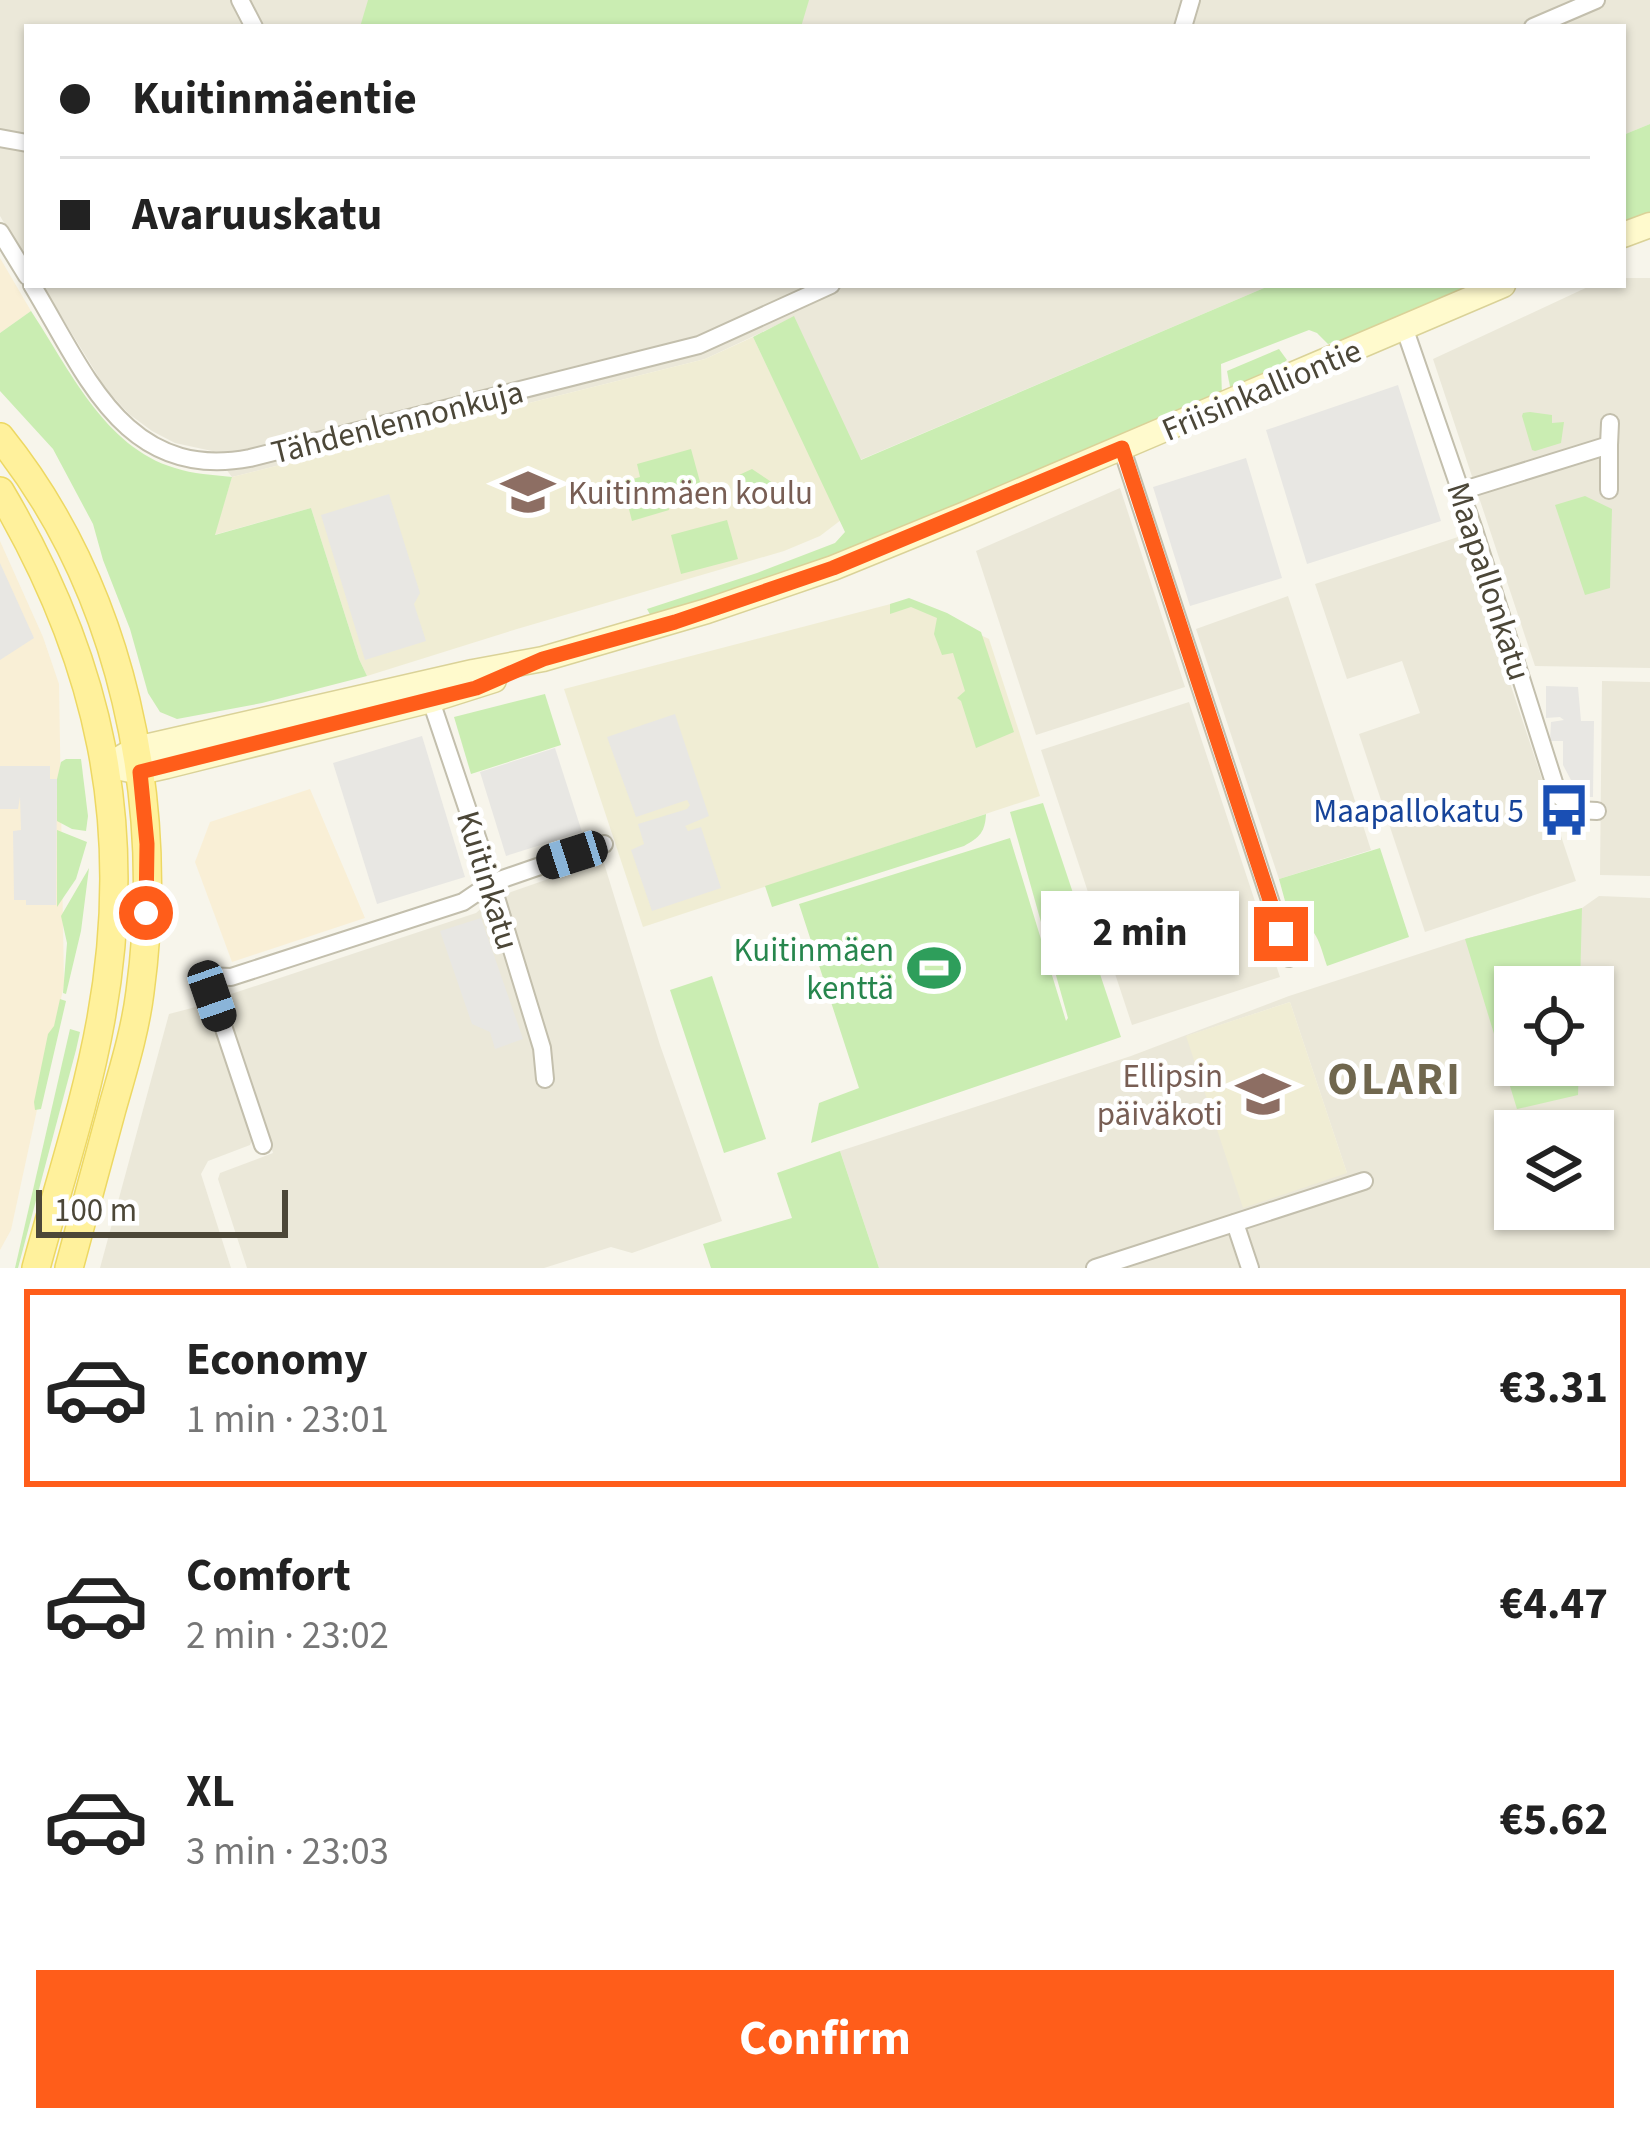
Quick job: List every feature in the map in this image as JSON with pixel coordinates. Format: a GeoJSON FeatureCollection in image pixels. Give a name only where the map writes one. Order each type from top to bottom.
{"type":"FeatureCollection","features":[{"type":"Feature","properties":{"kind":"main road","name":"Friisinkalliontie"},"geometry":{"type":"LineString","coordinates":[[106,766],[428,691],[476,688],[543,659],[833,568],[1496,288]]}},
{"type":"Feature","properties":{"kind":"main road"},"geometry":{"type":"LineString","coordinates":[[0,437],[50,512],[105,631],[138,760],[147,844],[140,995],[69,1268]]}},
{"type":"Feature","properties":{"kind":"main road"},"geometry":{"type":"LineString","coordinates":[[0,491],[58,599],[80,659],[106,766],[115,851],[107,984],[91,1066],[36,1268]]}},
{"type":"Feature","properties":{"kind":"street"},"geometry":{"type":"LineString","coordinates":[[1540,24],[1596,0]]}},
{"type":"Feature","properties":{"kind":"street"},"geometry":{"type":"LineString","coordinates":[[0,232],[24,272]]}},
{"type":"Feature","properties":{"kind":"street","name":"Tähdenlennonkuja"},"geometry":{"type":"LineString","coordinates":[[34,288],[121,422],[161,451],[204,462],[250,458],[699,345],[824,288]]}},
{"type":"Feature","properties":{"kind":"street","name":"Maapallonkatu"},"geometry":{"type":"LineString","coordinates":[[1405,327],[1558,795],[1576,810],[1597,811]]}},
{"type":"Feature","properties":{"kind":"street"},"geometry":{"type":"LineString","coordinates":[[1609,490],[1610,423]]}},
{"type":"Feature","properties":{"kind":"street"},"geometry":{"type":"LineString","coordinates":[[1461,491],[1609,445]]}},
{"type":"Feature","properties":{"kind":"street"},"geometry":{"type":"LineString","coordinates":[[1122,448],[1289,958]]}},
{"type":"Feature","properties":{"kind":"street","name":"Kuitinkatu"},"geometry":{"type":"LineString","coordinates":[[428,691],[542,1048],[545,1078]]}},
{"type":"Feature","properties":{"kind":"street"},"geometry":{"type":"LineString","coordinates":[[262,1145],[203,976],[231,977],[464,902],[491,883],[604,844]]}},
{"type":"Feature","properties":{"kind":"street"},"geometry":{"type":"LineString","coordinates":[[1095,1268],[1364,1181]]}},
{"type":"Feature","properties":{"kind":"street"},"geometry":{"type":"LineString","coordinates":[[1235,1223],[1250,1268]]}},
{"type":"Feature","properties":{"kind":"shaded area"},"geometry":{"type":"Polygon","coordinates":[[[0,0],[1650,0],[1650,124],[1626,134],[1626,24],[24,24],[24,256],[0,216],[0,0]]]}},
{"type":"Feature","properties":{"kind":"shaded area"},"geometry":{"type":"Polygon","coordinates":[[[0,258],[31,311],[0,333],[0,258]]]}},
{"type":"Feature","properties":{"kind":"shaded area"},"geometry":{"type":"Polygon","coordinates":[[[1626,278],[1650,278],[1650,668],[1535,666],[1433,359],[1586,288],[1626,288],[1626,278]]]}},
{"type":"Feature","properties":{"kind":"shaded area"},"geometry":{"type":"Polygon","coordinates":[[[44,288],[1264,288],[860,460],[794,317],[705,359],[232,477],[212,451],[175,443],[152,431],[106,389],[44,288]]]}},
{"type":"Feature","properties":{"kind":"shaded area","name":"Kuitinmäen koulu"},"geometry":{"type":"Polygon","coordinates":[[[753,337],[841,520],[820,536],[784,551],[367,676],[311,508],[214,535],[232,477],[705,359],[753,337]]]}},
{"type":"Feature","properties":{"kind":"shaded area"},"geometry":{"type":"Polygon","coordinates":[[[1398,385],[1441,521],[1307,564],[1266,430],[1398,385]]]}},
{"type":"Feature","properties":{"kind":"shaded area"},"geometry":{"type":"Polygon","coordinates":[[[1246,458],[1282,578],[1190,606],[1153,487],[1246,458]]]}},
{"type":"Feature","properties":{"kind":"shaded area"},"geometry":{"type":"Polygon","coordinates":[[[1120,488],[1185,687],[1036,735],[976,551],[1120,488]]]}},
{"type":"Feature","properties":{"kind":"shaded area"},"geometry":{"type":"Polygon","coordinates":[[[389,494],[420,593],[414,604],[426,641],[365,660],[321,515],[389,494]]]}},
{"type":"Feature","properties":{"kind":"shaded area"},"geometry":{"type":"Polygon","coordinates":[[[1461,536],[1576,881],[1425,932],[1359,734],[1420,713],[1402,661],[1347,679],[1315,584],[1461,536]]]}},
{"type":"Feature","properties":{"kind":"shaded area"},"geometry":{"type":"Polygon","coordinates":[[[0,541],[59,684],[64,985],[11,1230],[0,1250],[0,541]]]}},
{"type":"Feature","properties":{"kind":"shaded area"},"geometry":{"type":"Polygon","coordinates":[[[0,563],[34,638],[0,660],[0,563]]]}},
{"type":"Feature","properties":{"kind":"shaded area"},"geometry":{"type":"Polygon","coordinates":[[[1288,596],[1371,850],[1279,879],[1196,629],[1288,596]]]}},
{"type":"Feature","properties":{"kind":"shaded area"},"geometry":{"type":"Polygon","coordinates":[[[906,600],[989,639],[1040,796],[643,927],[564,689],[906,600]]]}},
{"type":"Feature","properties":{"kind":"shaded area"},"geometry":{"type":"Polygon","coordinates":[[[1602,681],[1650,682],[1650,876],[1600,875],[1602,681]]]}},
{"type":"Feature","properties":{"kind":"shaded area"},"geometry":{"type":"Polygon","coordinates":[[[1546,686],[1578,687],[1581,721],[1594,721],[1593,797],[1580,797],[1563,765],[1563,741],[1550,741],[1551,722],[1564,720],[1546,718],[1546,686]]]}},
{"type":"Feature","properties":{"kind":"shaded area"},"geometry":{"type":"Polygon","coordinates":[[[1189,702],[1280,977],[1132,1025],[1041,750],[1189,702]]]}},
{"type":"Feature","properties":{"kind":"shaded area"},"geometry":{"type":"Polygon","coordinates":[[[675,714],[709,816],[685,826],[688,831],[701,827],[721,888],[652,911],[631,850],[644,844],[638,824],[690,805],[687,800],[636,817],[607,737],[675,714]]]}},
{"type":"Feature","properties":{"kind":"shaded area"},"geometry":{"type":"Polygon","coordinates":[[[422,736],[465,877],[377,904],[333,763],[422,736]]]}},
{"type":"Feature","properties":{"kind":"shaded area"},"geometry":{"type":"Polygon","coordinates":[[[555,748],[582,832],[506,856],[480,772],[555,748]]]}},
{"type":"Feature","properties":{"kind":"shaded area"},"geometry":{"type":"Polygon","coordinates":[[[0,766],[50,766],[50,779],[57,779],[56,905],[14,900],[13,831],[21,830],[20,797],[18,809],[0,809],[0,766]]]}},
{"type":"Feature","properties":{"kind":"shaded area"},"geometry":{"type":"Polygon","coordinates":[[[310,789],[365,918],[232,962],[195,862],[210,822],[310,789]]]}},
{"type":"Feature","properties":{"kind":"shaded area"},"geometry":{"type":"Polygon","coordinates":[[[603,860],[660,1045],[722,1221],[632,1253],[611,1247],[544,1268],[247,1268],[218,1179],[220,1173],[273,1153],[222,997],[476,913],[511,892],[603,860]]]}},
{"type":"Feature","properties":{"kind":"shaded area"},"geometry":{"type":"Polygon","coordinates":[[[1599,896],[1650,898],[1650,1268],[879,1268],[840,1151],[1465,939],[1582,908],[1599,896]],[[1290,1002],[1187,1036],[1347,1173],[1290,1002]]]}},
{"type":"Feature","properties":{"kind":"shaded area"},"geometry":{"type":"Polygon","coordinates":[[[481,918],[523,1039],[495,1049],[490,1032],[472,1024],[440,931],[481,918]]]}},
{"type":"Feature","properties":{"kind":"shaded area","name":"Ellipsin päiväkoti"},"geometry":{"type":"Polygon","coordinates":[[[1290,1002],[1347,1173],[1243,1208],[1186,1036],[1290,1002]]]}},
{"type":"Feature","properties":{"kind":"shaded area"},"geometry":{"type":"Polygon","coordinates":[[[211,1003],[253,1138],[250,1145],[208,1161],[201,1174],[231,1268],[100,1268],[169,1014],[211,1003]]]}},
{"type":"Feature","properties":{"kind":"green space"},"geometry":{"type":"Polygon","coordinates":[[[368,0],[809,0],[802,24],[361,24],[368,0]]]}},
{"type":"Feature","properties":{"kind":"green space"},"geometry":{"type":"Polygon","coordinates":[[[1650,124],[1650,217],[1626,227],[1626,134],[1650,124]]]}},
{"type":"Feature","properties":{"kind":"green space"},"geometry":{"type":"Polygon","coordinates":[[[1264,288],[1477,288],[1373,331],[1328,344],[1309,330],[1221,364],[1222,397],[852,552],[653,620],[647,609],[835,543],[845,532],[753,337],[794,316],[861,460],[1264,288]]]}},
{"type":"Feature","properties":{"kind":"green space"},"geometry":{"type":"Polygon","coordinates":[[[31,311],[91,403],[128,443],[175,468],[232,477],[215,535],[311,508],[367,676],[177,719],[160,712],[148,693],[93,524],[53,449],[0,391],[0,333],[31,311]]]}},
{"type":"Feature","properties":{"kind":"green space"},"geometry":{"type":"Polygon","coordinates":[[[1279,349],[1287,360],[1261,380],[1231,392],[1227,371],[1279,349]]]}},
{"type":"Feature","properties":{"kind":"green space"},"geometry":{"type":"Polygon","coordinates":[[[1530,412],[1552,415],[1552,423],[1564,422],[1561,443],[1532,450],[1522,416],[1530,412]]]}},
{"type":"Feature","properties":{"kind":"green space"},"geometry":{"type":"Polygon","coordinates":[[[691,449],[705,500],[692,504],[687,487],[665,493],[669,510],[632,521],[622,482],[640,477],[637,464],[691,449]]]}},
{"type":"Feature","properties":{"kind":"green space"},"geometry":{"type":"Polygon","coordinates":[[[752,469],[773,483],[772,489],[745,507],[737,495],[737,484],[739,475],[752,469]]]}},
{"type":"Feature","properties":{"kind":"green space"},"geometry":{"type":"Polygon","coordinates":[[[1585,496],[1612,509],[1610,588],[1585,595],[1555,505],[1585,496]]]}},
{"type":"Feature","properties":{"kind":"green space"},"geometry":{"type":"Polygon","coordinates":[[[727,520],[738,559],[681,574],[671,535],[727,520]]]}},
{"type":"Feature","properties":{"kind":"green space"},"geometry":{"type":"Polygon","coordinates":[[[909,598],[981,632],[1014,732],[976,748],[957,698],[965,691],[953,653],[942,655],[934,634],[937,618],[911,607],[890,614],[890,604],[909,598]]]}},
{"type":"Feature","properties":{"kind":"green space"},"geometry":{"type":"Polygon","coordinates":[[[545,694],[561,745],[471,774],[454,717],[545,694]]]}},
{"type":"Feature","properties":{"kind":"green space"},"geometry":{"type":"Polygon","coordinates":[[[66,759],[81,759],[86,831],[57,821],[57,779],[66,759]]]}},
{"type":"Feature","properties":{"kind":"green space","name":"Kuitinmäen kenttä"},"geometry":{"type":"Polygon","coordinates":[[[1043,803],[1121,1037],[811,1143],[819,1103],[859,1088],[799,904],[1010,838],[1066,1021],[1010,812],[1043,803]]]}},
{"type":"Feature","properties":{"kind":"green space"},"geometry":{"type":"Polygon","coordinates":[[[986,814],[981,833],[964,846],[772,907],[765,886],[986,814]]]}},
{"type":"Feature","properties":{"kind":"green space"},"geometry":{"type":"Polygon","coordinates":[[[57,830],[87,842],[76,879],[57,907],[57,830]]]}},
{"type":"Feature","properties":{"kind":"green space"},"geometry":{"type":"Polygon","coordinates":[[[1380,848],[1409,937],[1327,966],[1315,934],[1288,912],[1279,879],[1380,848]]]}},
{"type":"Feature","properties":{"kind":"green space"},"geometry":{"type":"Polygon","coordinates":[[[89,868],[66,994],[67,943],[61,916],[89,868]]]}},
{"type":"Feature","properties":{"kind":"green space"},"geometry":{"type":"Polygon","coordinates":[[[1582,908],[1581,966],[1494,966],[1494,1034],[1465,939],[1582,908]]]}},
{"type":"Feature","properties":{"kind":"green space"},"geometry":{"type":"Polygon","coordinates":[[[712,976],[766,1139],[724,1153],[670,990],[712,976]]]}},
{"type":"Feature","properties":{"kind":"green space"},"geometry":{"type":"Polygon","coordinates":[[[60,999],[66,1001],[41,1109],[35,1110],[48,1034],[60,999]]]}},
{"type":"Feature","properties":{"kind":"green space"},"geometry":{"type":"Polygon","coordinates":[[[70,1029],[80,1032],[76,1050],[15,1268],[70,1029]]]}},
{"type":"Feature","properties":{"kind":"green space"},"geometry":{"type":"Polygon","coordinates":[[[1510,1086],[1578,1086],[1578,1095],[1517,1109],[1510,1086]]]}},
{"type":"Feature","properties":{"kind":"green space"},"geometry":{"type":"Polygon","coordinates":[[[840,1151],[879,1268],[711,1268],[703,1244],[792,1218],[777,1173],[840,1151]]]}},
{"type":"Feature","properties":{"kind":"place","name":"Kuitinmäen koulu"},"geometry":{"type":"Point","coordinates":[528,492]}},
{"type":"Feature","properties":{"kind":"place","name":"Maapallokatu 5"},"geometry":{"type":"Point","coordinates":[1564,810]}},
{"type":"Feature","properties":{"kind":"place","name":"Kuitinmäen kenttä"},"geometry":{"type":"Point","coordinates":[934,968]}},
{"type":"Feature","properties":{"kind":"place","name":"Ellipsin päiväkoti"},"geometry":{"type":"Point","coordinates":[1263,1094]}},
{"type":"Feature","properties":{"kind":"district","name":"OLARI"},"geometry":{"type":"Point","coordinates":[1395,1078]}},
{"type":"Feature","properties":{"kind":"route"},"geometry":{"type":"LineString","coordinates":[[146,913],[147,844],[140,772],[476,688],[543,659],[675,622],[833,568],[1122,448],[1281,934]]}}]}
